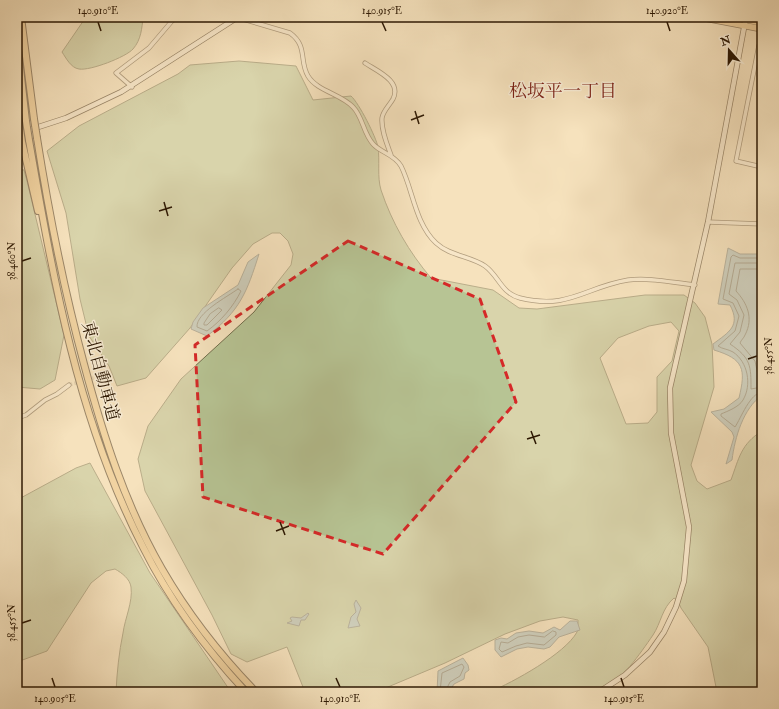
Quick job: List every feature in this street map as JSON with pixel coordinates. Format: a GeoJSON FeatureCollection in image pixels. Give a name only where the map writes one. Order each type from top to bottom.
{"type":"FeatureCollection","features":[{"type":"Feature","properties":{"kind":"highway","name":"東北自動車道"},"geometry":{"type":"LineString","coordinates":[[21,17],[34,119],[60,267],[75,332],[108,447],[126,495],[149,545],[185,605],[210,641],[256,692]]}},
{"type":"Feature","properties":{"kind":"highway"},"geometry":{"type":"LineString","coordinates":[[25,17],[30,68],[30,87]]}},
{"type":"Feature","properties":{"kind":"highway","name":"東北自動車道"},"geometry":{"type":"LineString","coordinates":[[17,42],[26,121],[54,269],[89,413],[110,475],[129,520],[156,573],[179,609],[218,661],[246,692]]}},
{"type":"Feature","properties":{"kind":"highway"},"geometry":{"type":"LineString","coordinates":[[17,111],[22,142],[54,269]]}},
{"type":"Feature","properties":{"kind":"main road"},"geometry":{"type":"LineString","coordinates":[[699,17],[762,30]]}},
{"type":"Feature","properties":{"kind":"main road"},"geometry":{"type":"LineString","coordinates":[[734,17],[746,18],[762,23]]}},
{"type":"Feature","properties":{"kind":"street"},"geometry":{"type":"LineString","coordinates":[[132,87],[116,73],[149,48],[172,21],[178,17]]}},
{"type":"Feature","properties":{"kind":"street"},"geometry":{"type":"LineString","coordinates":[[17,134],[78,113],[132,87],[237,17],[290,33],[295,37],[304,54],[308,76],[319,86],[354,107],[372,144],[391,155],[401,166],[421,219],[436,243],[453,253],[484,266],[505,290],[511,294],[519,297],[550,302],[572,299],[614,283],[630,280],[695,285]]}},
{"type":"Feature","properties":{"kind":"street"},"geometry":{"type":"LineString","coordinates":[[599,692],[625,675],[650,652],[664,632],[676,607],[684,581],[689,526],[671,433],[669,407],[670,388],[695,285],[708,222],[746,18]]}},
{"type":"Feature","properties":{"kind":"street"},"geometry":{"type":"LineString","coordinates":[[762,44],[759,45],[736,161],[762,166]]}},
{"type":"Feature","properties":{"kind":"street"},"geometry":{"type":"LineString","coordinates":[[365,63],[390,80],[393,86],[393,98],[382,117],[383,130],[391,155]]}},
{"type":"Feature","properties":{"kind":"street"},"geometry":{"type":"LineString","coordinates":[[708,222],[762,224]]}},
{"type":"Feature","properties":{"kind":"street"},"geometry":{"type":"LineString","coordinates":[[17,418],[26,415],[45,400],[57,394],[69,385]]}},
{"type":"Feature","properties":{"kind":"highlighted area"},"geometry":{"type":"Polygon","coordinates":[[[348,241],[480,299],[516,402],[383,554],[203,497],[195,345],[348,241]]]}},
{"type":"Feature","properties":{"kind":"green space"},"geometry":{"type":"Polygon","coordinates":[[[86,17],[143,17],[142,30],[138,42],[133,49],[116,59],[91,68],[76,68],[69,62],[62,52],[86,17]]]}},
{"type":"Feature","properties":{"kind":"green space"},"geometry":{"type":"Polygon","coordinates":[[[239,61],[296,66],[313,100],[351,96],[363,113],[377,142],[379,152],[380,185],[390,214],[415,258],[431,278],[493,290],[519,308],[537,309],[645,295],[684,295],[695,303],[705,317],[712,344],[714,387],[691,465],[697,481],[707,489],[731,480],[745,446],[762,431],[762,692],[717,692],[708,647],[681,608],[678,601],[674,598],[664,611],[653,635],[636,658],[616,681],[602,692],[490,692],[512,682],[538,666],[562,649],[571,640],[577,632],[578,620],[563,617],[540,621],[505,634],[445,663],[376,692],[305,692],[287,647],[247,662],[231,654],[212,615],[145,491],[138,459],[148,426],[181,379],[254,312],[291,265],[293,254],[288,241],[280,233],[272,233],[253,244],[232,268],[190,328],[146,378],[117,386],[109,366],[89,336],[80,299],[66,213],[47,151],[79,126],[178,74],[190,65],[239,61]],[[671,322],[649,326],[618,338],[600,358],[626,424],[648,423],[657,412],[657,377],[672,361],[679,331],[671,322]]]}},
{"type":"Feature","properties":{"kind":"green space"},"geometry":{"type":"Polygon","coordinates":[[[17,169],[24,170],[64,335],[55,380],[40,389],[17,387],[17,169]]]}},
{"type":"Feature","properties":{"kind":"green space"},"geometry":{"type":"Polygon","coordinates":[[[90,463],[150,573],[231,692],[116,692],[120,647],[130,604],[131,587],[123,574],[115,569],[106,571],[91,583],[47,651],[17,662],[17,571],[19,568],[17,567],[17,500],[76,468],[90,463]]]}},
{"type":"Feature","properties":{"kind":"water"},"geometry":{"type":"Polygon","coordinates":[[[728,248],[740,254],[761,254],[762,252],[762,395],[755,401],[745,416],[735,442],[732,460],[726,464],[734,437],[732,432],[711,412],[724,409],[739,398],[742,380],[742,372],[737,361],[724,353],[714,350],[713,344],[732,328],[734,323],[733,312],[730,305],[718,304],[728,248]]]}},
{"type":"Feature","properties":{"kind":"water"},"geometry":{"type":"Polygon","coordinates":[[[259,254],[241,300],[227,318],[207,336],[191,329],[193,322],[203,308],[238,285],[248,262],[259,254]]]}},
{"type":"Feature","properties":{"kind":"water"},"geometry":{"type":"Polygon","coordinates":[[[356,600],[361,608],[357,619],[360,626],[348,628],[351,617],[356,612],[354,604],[356,600]]]}},
{"type":"Feature","properties":{"kind":"water"},"geometry":{"type":"Polygon","coordinates":[[[308,613],[309,614],[305,620],[301,620],[299,626],[287,623],[292,621],[290,618],[292,617],[301,618],[308,613]]]}},
{"type":"Feature","properties":{"kind":"water"},"geometry":{"type":"Polygon","coordinates":[[[570,621],[577,621],[580,630],[559,637],[550,647],[544,649],[528,647],[517,649],[501,657],[495,650],[495,640],[501,638],[507,639],[516,633],[529,631],[543,633],[554,627],[560,630],[570,621]]]}},
{"type":"Feature","properties":{"kind":"water"},"geometry":{"type":"Polygon","coordinates":[[[463,658],[468,665],[469,670],[465,673],[464,679],[454,684],[449,692],[437,692],[438,671],[463,658]]]}},
{"type":"Feature","properties":{"kind":"tunnel"},"geometry":{"type":"LineString","coordinates":[[69,385],[104,375]]}},
{"type":"Feature","properties":{"kind":"district","name":"松坂平一丁目"},"geometry":{"type":"Point","coordinates":[563,91]}}]}
